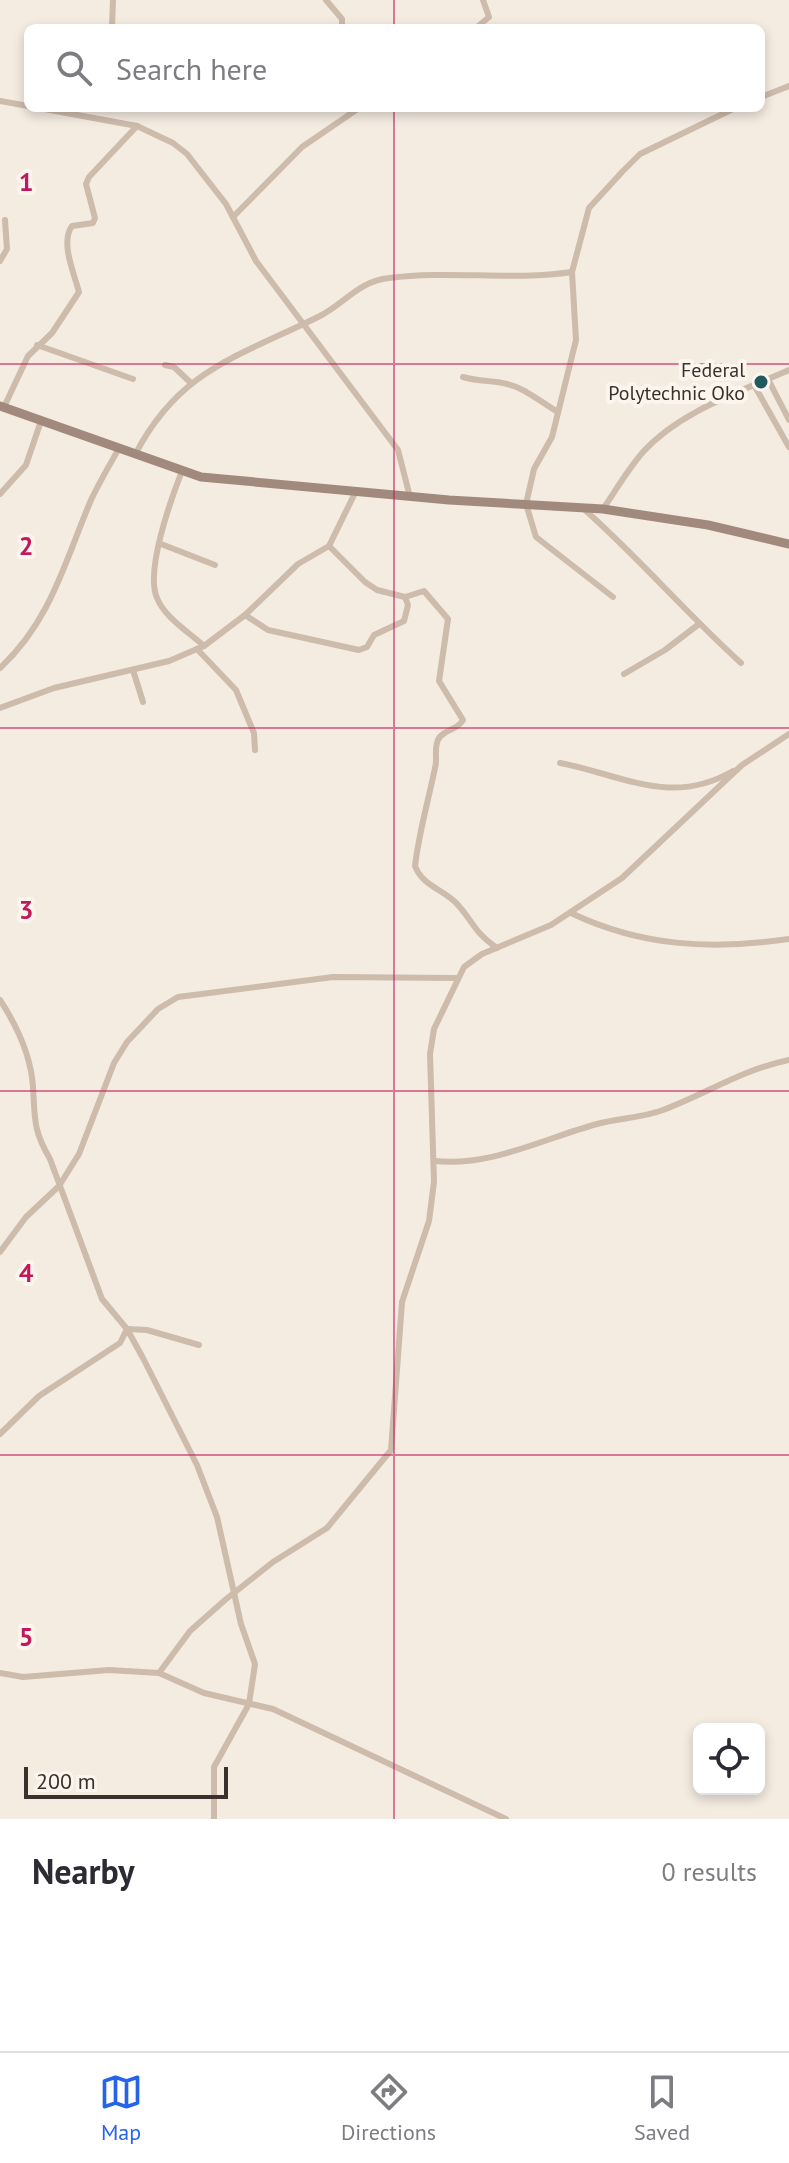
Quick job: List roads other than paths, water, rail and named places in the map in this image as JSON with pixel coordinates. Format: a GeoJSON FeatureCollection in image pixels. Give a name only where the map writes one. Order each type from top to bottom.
{"type":"FeatureCollection","features":[{"type":"Feature","properties":{"kind":"main road"},"geometry":{"type":"LineString","coordinates":[[2,407],[182,471],[247,482],[357,489],[410,497],[603,509],[708,525],[789,544]]}},
{"type":"Feature","properties":{"kind":"street"},"geometry":{"type":"LineString","coordinates":[[112,24],[113,0]]}},
{"type":"Feature","properties":{"kind":"street"},"geometry":{"type":"LineString","coordinates":[[326,0],[342,19],[342,24]]}},
{"type":"Feature","properties":{"kind":"street"},"geometry":{"type":"LineString","coordinates":[[481,24],[489,17],[483,0]]}},
{"type":"Feature","properties":{"kind":"street"},"geometry":{"type":"LineString","coordinates":[[765,95],[789,86]]}},
{"type":"Feature","properties":{"kind":"street"},"geometry":{"type":"LineString","coordinates":[[0,101],[24,105]]}},
{"type":"Feature","properties":{"kind":"street"},"geometry":{"type":"LineString","coordinates":[[82,112],[137,126],[173,143],[187,154],[233,217],[256,261],[398,450],[410,497]]}},
{"type":"Feature","properties":{"kind":"street"},"geometry":{"type":"LineString","coordinates":[[341,112],[342,117]]}},
{"type":"Feature","properties":{"kind":"street"},"geometry":{"type":"LineString","coordinates":[[233,217],[302,147],[351,112]]}},
{"type":"Feature","properties":{"kind":"street"},"geometry":{"type":"LineString","coordinates":[[613,597],[536,537],[526,504],[534,469],[552,437],[576,340],[572,272],[589,208],[622,172],[640,154],[727,112]]}},
{"type":"Feature","properties":{"kind":"street"},"geometry":{"type":"LineString","coordinates":[[2,407],[28,356],[52,333],[79,292],[70,264],[68,235],[72,226],[93,223],[95,218],[86,184],[89,177],[137,126]]}},
{"type":"Feature","properties":{"kind":"street"},"geometry":{"type":"LineString","coordinates":[[0,261],[7,249],[5,220]]}},
{"type":"Feature","properties":{"kind":"street"},"geometry":{"type":"LineString","coordinates":[[135,455],[162,410],[191,383],[323,314],[351,291],[388,278],[468,273],[534,276],[572,272]]}},
{"type":"Feature","properties":{"kind":"street"},"geometry":{"type":"LineString","coordinates":[[37,345],[133,379]]}},
{"type":"Feature","properties":{"kind":"street"},"geometry":{"type":"LineString","coordinates":[[165,365],[174,367],[191,383]]}},
{"type":"Feature","properties":{"kind":"street"},"geometry":{"type":"LineString","coordinates":[[603,509],[641,454],[657,438],[678,423],[789,370]]}},
{"type":"Feature","properties":{"kind":"street"},"geometry":{"type":"LineString","coordinates":[[463,377],[486,384],[505,383],[558,412]]}},
{"type":"Feature","properties":{"kind":"street"},"geometry":{"type":"LineString","coordinates":[[768,379],[789,420]]}},
{"type":"Feature","properties":{"kind":"street"},"geometry":{"type":"LineString","coordinates":[[754,385],[789,447]]}},
{"type":"Feature","properties":{"kind":"street"},"geometry":{"type":"LineString","coordinates":[[0,494],[26,465],[41,421]]}},
{"type":"Feature","properties":{"kind":"street"},"geometry":{"type":"LineString","coordinates":[[0,668],[22,647],[49,606],[92,499],[118,450]]}},
{"type":"Feature","properties":{"kind":"street"},"geometry":{"type":"LineString","coordinates":[[182,471],[153,585],[157,599],[169,616],[236,690],[254,733],[255,750]]}},
{"type":"Feature","properties":{"kind":"street"},"geometry":{"type":"LineString","coordinates":[[0,708],[54,688],[133,670],[201,648],[245,615],[298,564],[329,546],[357,489]]}},
{"type":"Feature","properties":{"kind":"street"},"geometry":{"type":"LineString","coordinates":[[582,507],[619,539],[699,624],[741,663]]}},
{"type":"Feature","properties":{"kind":"street"},"geometry":{"type":"LineString","coordinates":[[161,544],[215,565]]}},
{"type":"Feature","properties":{"kind":"street"},"geometry":{"type":"LineString","coordinates":[[329,546],[377,590],[405,597],[424,591],[448,619],[439,681],[463,720],[440,737],[436,744],[436,765],[421,814],[415,866],[428,885],[457,904],[476,934],[497,948]]}},
{"type":"Feature","properties":{"kind":"street"},"geometry":{"type":"LineString","coordinates":[[245,615],[268,630],[359,650],[367,647],[374,635],[404,621],[408,605],[405,597]]}},
{"type":"Feature","properties":{"kind":"street"},"geometry":{"type":"LineString","coordinates":[[624,674],[665,650],[699,624]]}},
{"type":"Feature","properties":{"kind":"street"},"geometry":{"type":"LineString","coordinates":[[133,670],[143,702]]}},
{"type":"Feature","properties":{"kind":"street"},"geometry":{"type":"LineString","coordinates":[[560,763],[638,784],[684,789],[710,783],[789,734]]}},
{"type":"Feature","properties":{"kind":"street"},"geometry":{"type":"LineString","coordinates":[[159,1673],[190,1631],[234,1592],[327,1528],[391,1450],[402,1302],[429,1221],[435,1161],[430,1054],[434,1029],[456,978],[474,958],[571,913],[638,864],[742,765]]}},
{"type":"Feature","properties":{"kind":"street"},"geometry":{"type":"LineString","coordinates":[[571,913],[596,925],[680,944],[725,948],[789,939]]}},
{"type":"Feature","properties":{"kind":"street"},"geometry":{"type":"LineString","coordinates":[[0,1252],[26,1217],[59,1186],[85,1143],[114,1063],[127,1042],[158,1009],[178,997],[333,977],[456,978]]}},
{"type":"Feature","properties":{"kind":"street"},"geometry":{"type":"LineString","coordinates":[[0,1000],[15,1022],[27,1055],[33,1086],[34,1126],[102,1299],[127,1329],[197,1465],[217,1517],[237,1607],[256,1670],[249,1704],[217,1759],[214,1819]]}},
{"type":"Feature","properties":{"kind":"street"},"geometry":{"type":"LineString","coordinates":[[435,1161],[467,1162],[589,1126],[659,1112],[747,1070],[789,1060]]}},
{"type":"Feature","properties":{"kind":"street"},"geometry":{"type":"LineString","coordinates":[[127,1329],[147,1330],[199,1345]]}},
{"type":"Feature","properties":{"kind":"street"},"geometry":{"type":"LineString","coordinates":[[0,1434],[39,1396],[120,1343],[127,1329]]}},
{"type":"Feature","properties":{"kind":"street"},"geometry":{"type":"LineString","coordinates":[[219,1607],[237,1607]]}},
{"type":"Feature","properties":{"kind":"street"},"geometry":{"type":"LineString","coordinates":[[0,1673],[23,1677],[109,1670],[159,1673],[204,1693],[273,1709],[506,1819]]}},
{"type":"Feature","properties":{"kind":"place","name":"Federal Polytechnic Oko"},"geometry":{"type":"Point","coordinates":[761,382]}}]}
